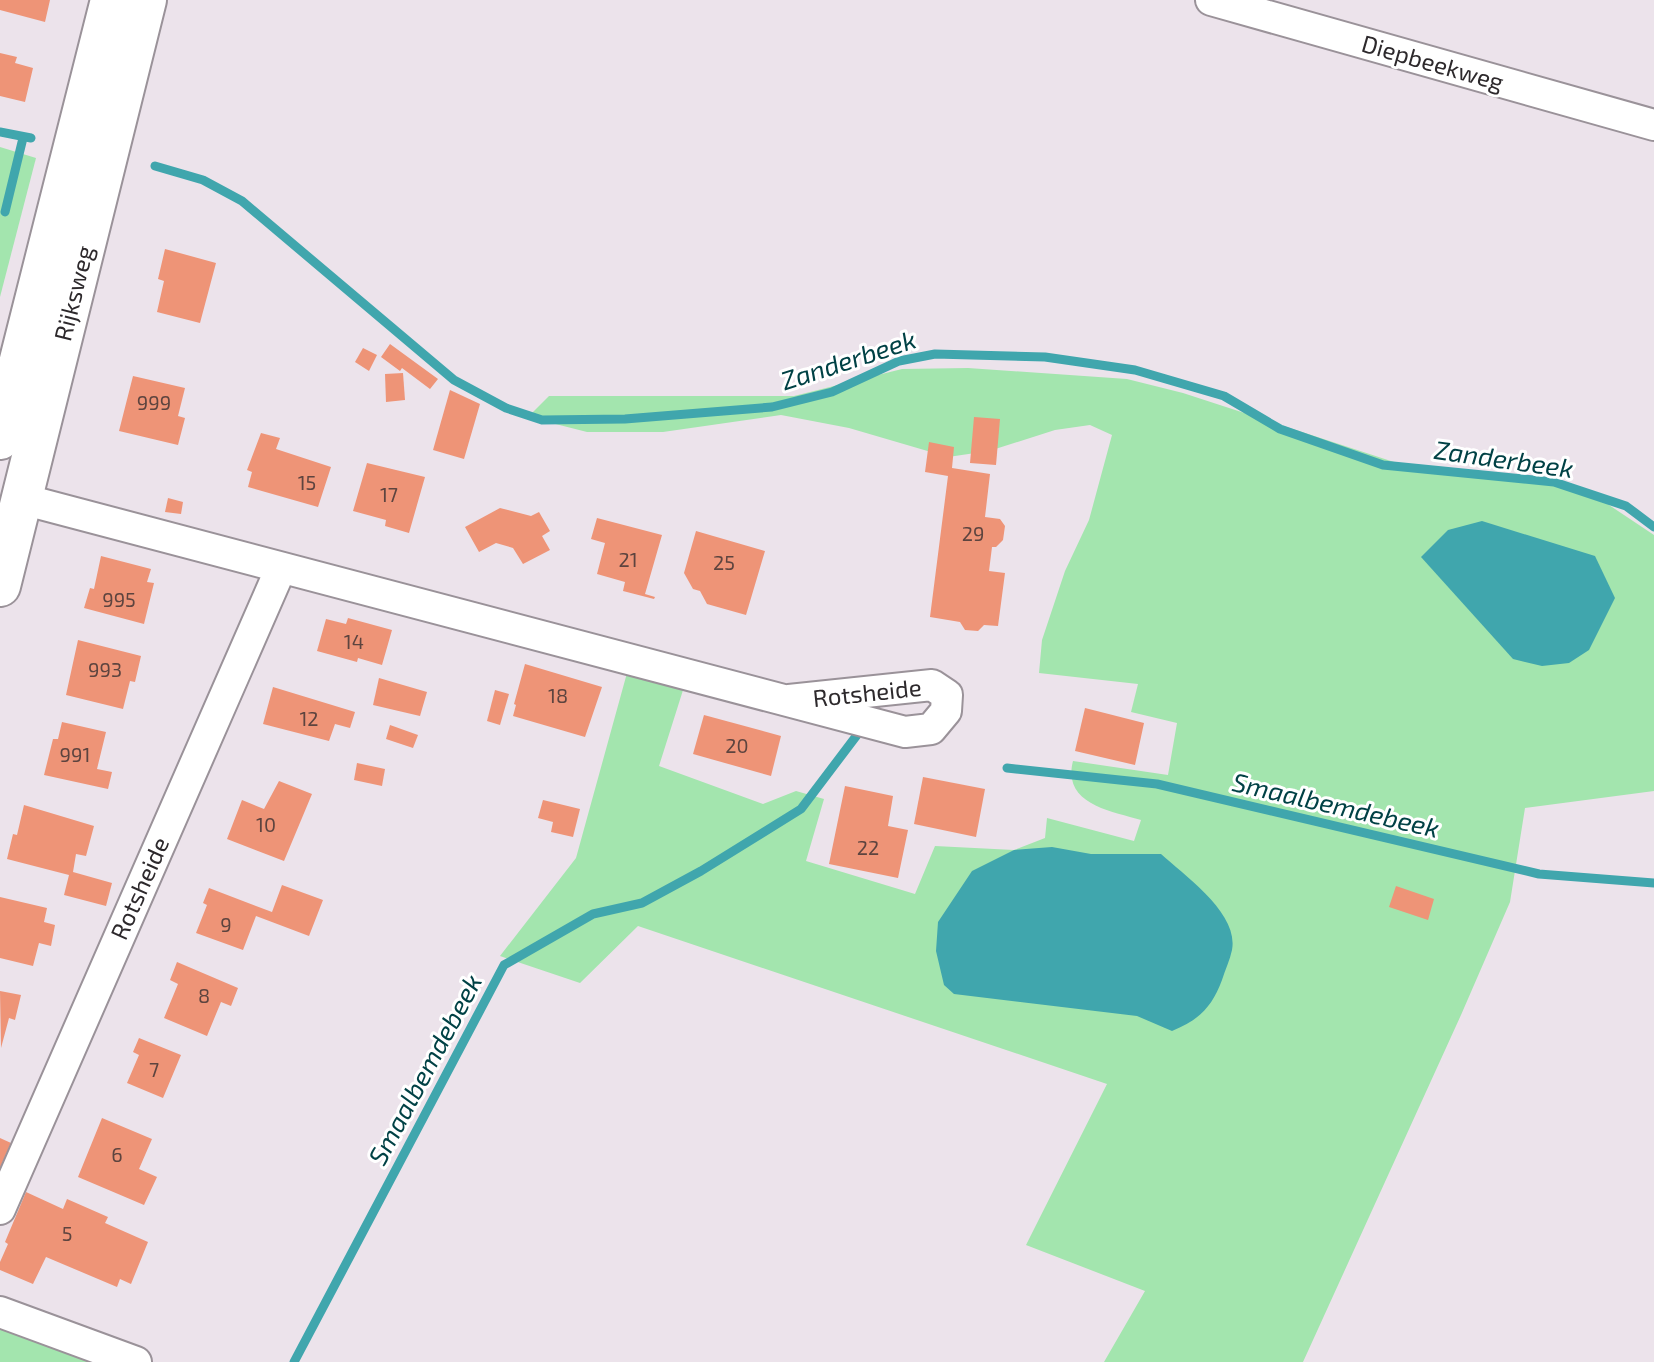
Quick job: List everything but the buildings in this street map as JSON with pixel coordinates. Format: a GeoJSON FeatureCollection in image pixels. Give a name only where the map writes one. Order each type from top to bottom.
{"type":"FeatureCollection","features":[{"type":"Feature","properties":{"kind":"main road","name":"Rijksweg"},"geometry":{"type":"LineString","coordinates":[[0,439],[111,0]]}},
{"type":"Feature","properties":{"kind":"main road","name":"Rijksweg"},"geometry":{"type":"LineString","coordinates":[[0,586],[146,0]]}},
{"type":"Feature","properties":{"kind":"street","name":"Diepbeekweg"},"geometry":{"type":"LineString","coordinates":[[1211,0],[1654,125]]}},
{"type":"Feature","properties":{"kind":"street","name":"Rotsheide"},"geometry":{"type":"LineString","coordinates":[[22,499],[789,700]]}},
{"type":"Feature","properties":{"kind":"street","name":"Rotsheide"},"geometry":{"type":"LineString","coordinates":[[0,1209],[281,568]]}},
{"type":"Feature","properties":{"kind":"street"},"geometry":{"type":"LineString","coordinates":[[0,1312],[136,1362]]}},
{"type":"Feature","properties":{"kind":"green space"},"geometry":{"type":"Polygon","coordinates":[[[0,147],[36,158],[0,297],[0,147]]]}},
{"type":"Feature","properties":{"kind":"green space"},"geometry":{"type":"Polygon","coordinates":[[[968,368],[1127,379],[1183,393],[1397,463],[1565,487],[1606,503],[1654,535],[1654,791],[1525,808],[1510,902],[1303,1362],[1104,1362],[1145,1291],[1026,1245],[1107,1084],[638,926],[580,983],[500,956],[576,858],[627,673],[684,687],[659,766],[763,804],[796,791],[824,799],[806,861],[915,894],[935,846],[1014,850],[1045,838],[1047,818],[1134,841],[1141,820],[1103,809],[1082,796],[1071,776],[1073,761],[1168,775],[1177,723],[1131,712],[1138,684],[1039,673],[1042,640],[1065,571],[1089,520],[1112,435],[1090,425],[1055,430],[989,451],[948,457],[849,428],[781,415],[663,432],[587,432],[528,417],[549,396],[794,396],[902,369],[968,368]]]}},
{"type":"Feature","properties":{"kind":"green space"},"geometry":{"type":"Polygon","coordinates":[[[0,1320],[110,1362],[0,1362],[0,1320]]]}},
{"type":"Feature","properties":{"kind":"water"},"geometry":{"type":"Polygon","coordinates":[[[1482,521],[1595,556],[1615,598],[1589,650],[1569,663],[1542,666],[1513,659],[1421,557],[1448,530],[1482,521]]]}},
{"type":"Feature","properties":{"kind":"water"},"geometry":{"type":"Polygon","coordinates":[[[1052,847],[1091,854],[1161,854],[1208,896],[1227,922],[1232,936],[1232,950],[1214,998],[1203,1012],[1172,1031],[1137,1016],[954,994],[944,985],[936,951],[938,922],[972,871],[1014,850],[1052,847]]]}},
{"type":"Feature","properties":{"kind":"waterway","name":"Zanderbeek"},"geometry":{"type":"LineString","coordinates":[[0,132],[31,138]]}},
{"type":"Feature","properties":{"kind":"waterway"},"geometry":{"type":"LineString","coordinates":[[5,212],[23,138]]}},
{"type":"Feature","properties":{"kind":"waterway","name":"Zanderbeek"},"geometry":{"type":"LineString","coordinates":[[155,166],[203,180],[242,201],[454,380],[506,408],[542,420],[625,419],[772,407],[832,392],[899,361],[935,354],[1045,357],[1135,370],[1224,396],[1280,429],[1383,465],[1554,482],[1626,506],[1654,527]]}},
{"type":"Feature","properties":{"kind":"waterway","name":"Smaalbemdebeek"},"geometry":{"type":"LineString","coordinates":[[294,1362],[504,965],[593,914],[642,903],[701,871],[801,809],[857,735]]}},
{"type":"Feature","properties":{"kind":"waterway","name":"Smaalbemdebeek"},"geometry":{"type":"LineString","coordinates":[[1007,768],[1157,784],[1539,874],[1654,883]]}}]}
